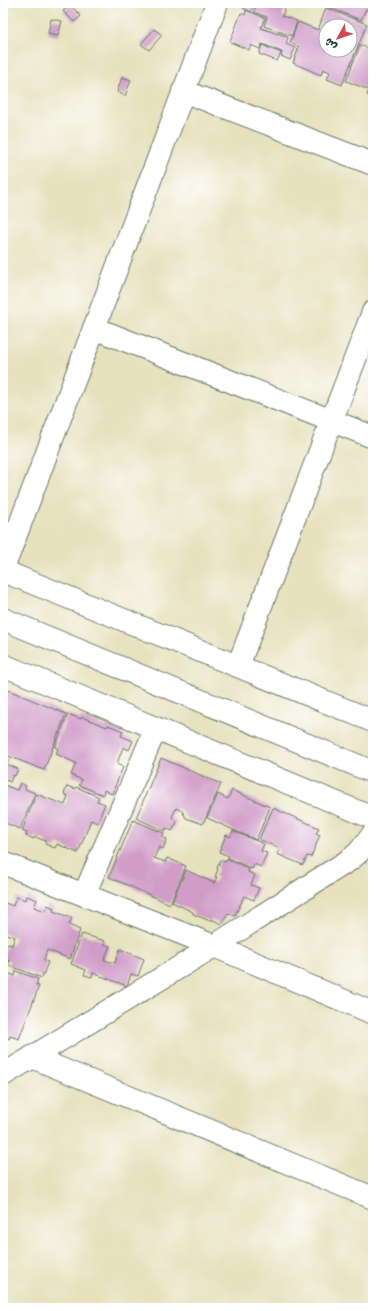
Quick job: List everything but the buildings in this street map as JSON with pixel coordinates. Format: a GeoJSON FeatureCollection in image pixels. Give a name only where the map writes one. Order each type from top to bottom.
{"type":"FeatureCollection","features":[{"type":"Feature","properties":{"kind":"street"},"geometry":{"type":"LineString","coordinates":[[217,3],[3,570],[373,721]]}},
{"type":"Feature","properties":{"kind":"street"},"geometry":{"type":"LineString","coordinates":[[183,91],[373,164]]}},
{"type":"Feature","properties":{"kind":"street"},"geometry":{"type":"LineString","coordinates":[[238,666],[373,312]]}},
{"type":"Feature","properties":{"kind":"street"},"geometry":{"type":"LineString","coordinates":[[94,328],[373,437]]}},
{"type":"Feature","properties":{"kind":"street"},"geometry":{"type":"LineString","coordinates":[[3,619],[373,772]]}},
{"type":"Feature","properties":{"kind":"street"},"geometry":{"type":"LineString","coordinates":[[3,665],[373,818]]}},
{"type":"Feature","properties":{"kind":"street"},"geometry":{"type":"LineString","coordinates":[[84,895],[156,728]]}},
{"type":"Feature","properties":{"kind":"street"},"geometry":{"type":"LineString","coordinates":[[3,1075],[214,946],[351,859],[359,852],[373,834]]}},
{"type":"Feature","properties":{"kind":"street"},"geometry":{"type":"LineString","coordinates":[[3,863],[214,946],[373,1013]]}},
{"type":"Feature","properties":{"kind":"street"},"geometry":{"type":"LineString","coordinates":[[32,1057],[373,1198]]}}]}
